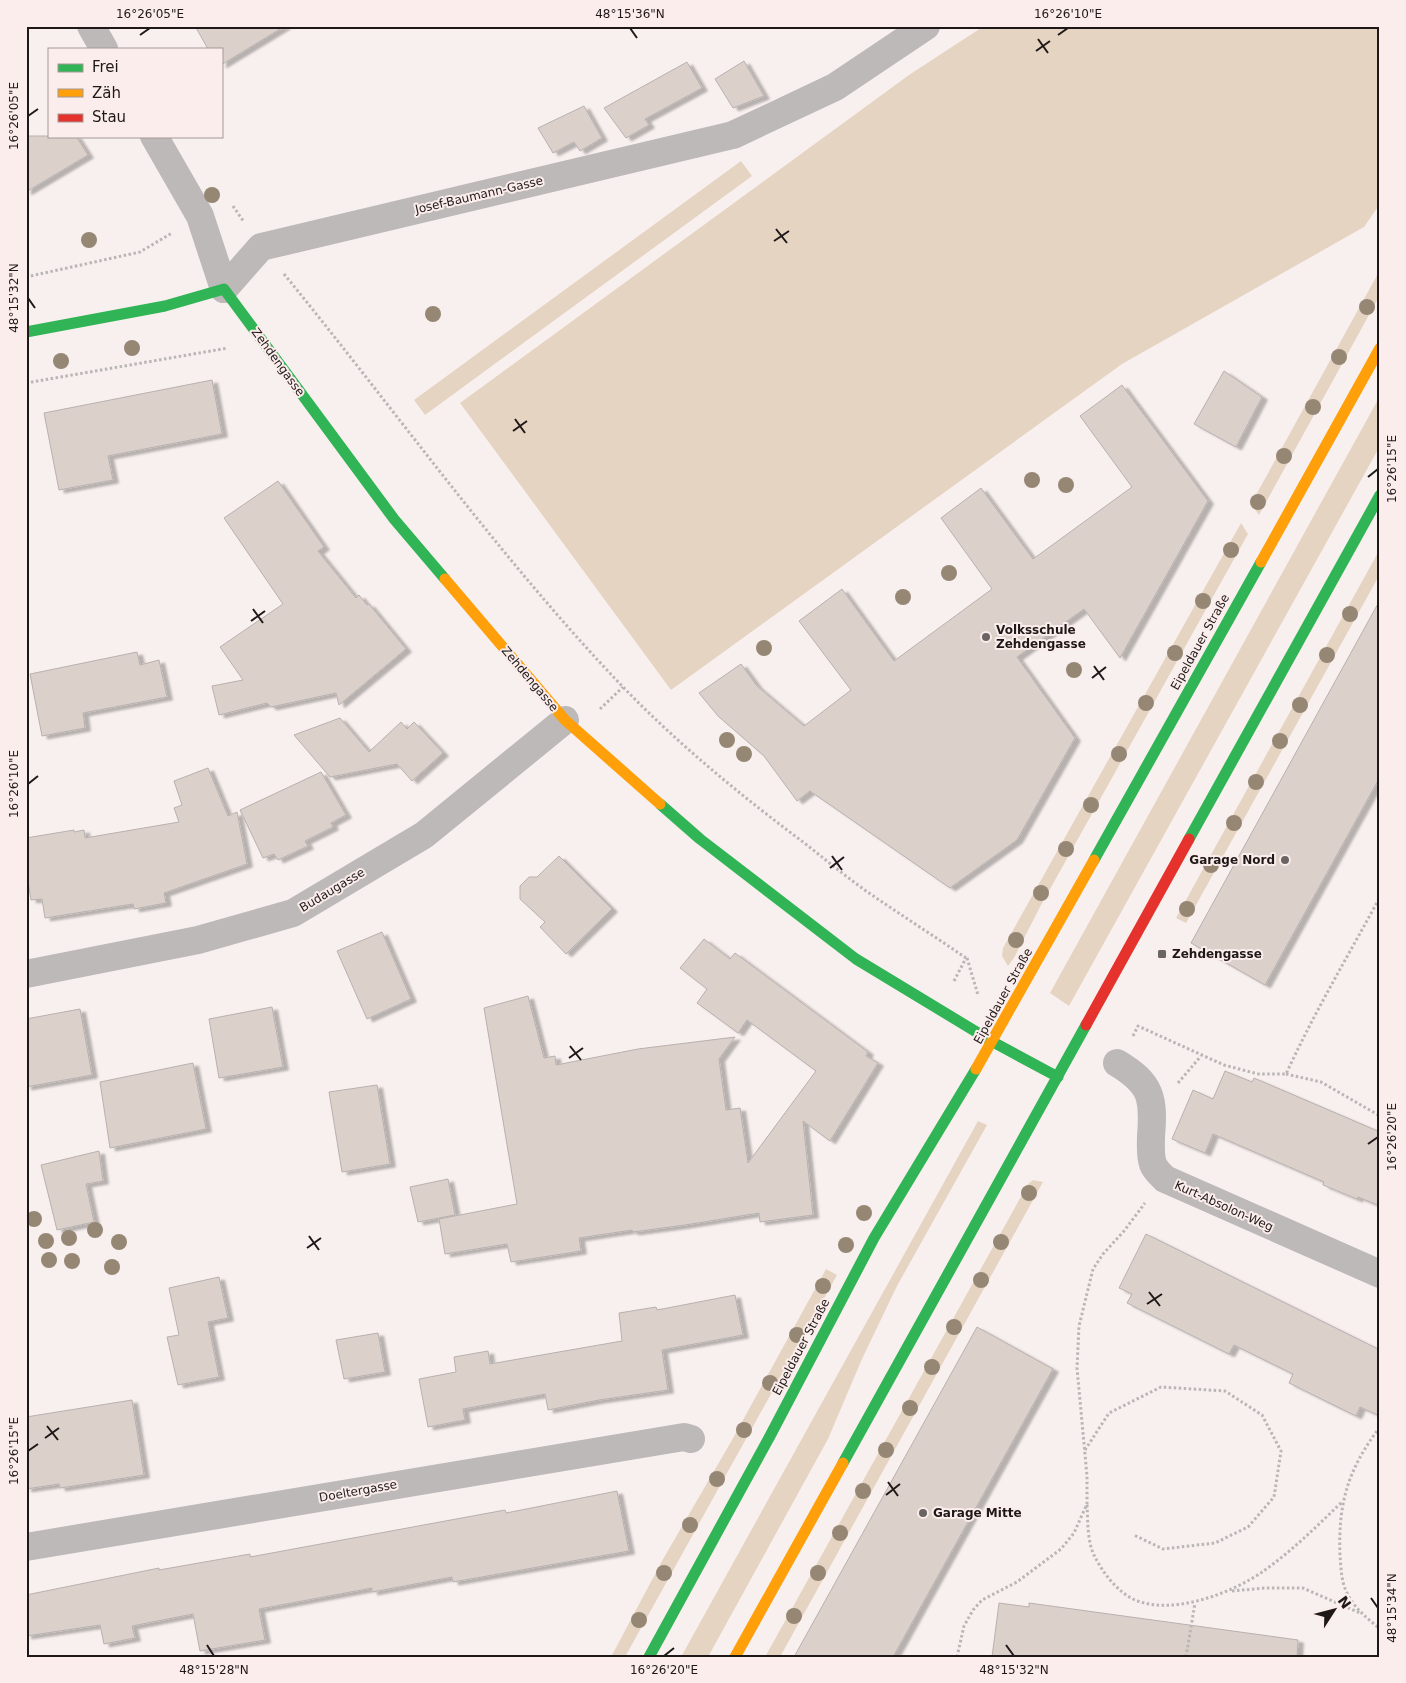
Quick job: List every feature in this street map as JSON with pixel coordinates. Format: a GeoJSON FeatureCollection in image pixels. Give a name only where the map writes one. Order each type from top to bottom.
{"type":"FeatureCollection","features":[{"type":"Feature","properties":{"kind":"main road"},"geometry":{"type":"LineString","coordinates":[[26,332],[165,306],[224,289]]}},
{"type":"Feature","properties":{"kind":"main road","name":"Zehdengasse"},"geometry":{"type":"LineString","coordinates":[[224,289],[394,519],[565,720],[700,839],[856,959],[993,1042],[1058,1077]]}},
{"type":"Feature","properties":{"kind":"main road","name":"Eipeldauer Straße"},"geometry":{"type":"LineString","coordinates":[[648,1657],[770,1436],[874,1238],[993,1042],[1380,348]]}},
{"type":"Feature","properties":{"kind":"main road"},"geometry":{"type":"LineString","coordinates":[[735,1657],[1380,495]]}},
{"type":"Feature","properties":{"kind":"street","name":"Josef-Baumann-Gasse"},"geometry":{"type":"LineString","coordinates":[[261,247],[733,135],[835,87],[926,26]]}},
{"type":"Feature","properties":{"kind":"street","name":"Zehdengasse"},"geometry":{"type":"LineString","coordinates":[[155,138],[200,216],[224,289]]}},
{"type":"Feature","properties":{"kind":"street"},"geometry":{"type":"LineString","coordinates":[[224,289],[261,247]]}},
{"type":"Feature","properties":{"kind":"street","name":"Budaugasse"},"geometry":{"type":"LineString","coordinates":[[26,974],[198,940],[294,913],[424,835],[565,720]]}},
{"type":"Feature","properties":{"kind":"street","name":"Kurt-Absolon-Weg"},"geometry":{"type":"LineString","coordinates":[[1117,1063],[1132,1072],[1140,1080],[1152,1102],[1151,1149],[1153,1164],[1165,1179],[1380,1274]]}},
{"type":"Feature","properties":{"kind":"street","name":"Doeltergasse"},"geometry":{"type":"LineString","coordinates":[[26,1547],[684,1437],[690,1438]]}},
{"type":"Feature","properties":{"kind":"path"},"geometry":{"type":"LineString","coordinates":[[26,277],[140,252],[229,201],[261,247],[350,354],[461,499],[564,621],[623,687],[696,756],[772,819],[868,892],[966,958]]}},
{"type":"Feature","properties":{"kind":"path"},"geometry":{"type":"LineString","coordinates":[[26,383],[263,341]]}},
{"type":"Feature","properties":{"kind":"path"},"geometry":{"type":"LineString","coordinates":[[1286,1074],[1308,1027],[1380,896]]}},
{"type":"Feature","properties":{"kind":"path"},"geometry":{"type":"LineString","coordinates":[[1138,1026],[1224,1065],[1258,1074],[1286,1074],[1321,1082],[1380,1116]]}},
{"type":"Feature","properties":{"kind":"path"},"geometry":{"type":"LineString","coordinates":[[1165,1179],[1124,1231],[1102,1254],[1092,1269],[1079,1326],[1077,1368],[1087,1476],[1088,1532],[1095,1556],[1111,1582],[1132,1599],[1154,1605],[1195,1603],[1229,1591],[1264,1571],[1304,1540],[1342,1502]]}},
{"type":"Feature","properties":{"kind":"path"},"geometry":{"type":"LineString","coordinates":[[1085,1450],[1109,1413],[1161,1387],[1226,1390],[1262,1415],[1281,1451],[1274,1497],[1248,1527],[1215,1543],[1163,1548],[1134,1535]]}},
{"type":"Feature","properties":{"kind":"path"},"geometry":{"type":"LineString","coordinates":[[1380,1427],[1360,1455],[1353,1469],[1342,1502],[1339,1529],[1342,1575],[1346,1592],[1356,1608],[1380,1629]]}},
{"type":"Feature","properties":{"kind":"path"},"geometry":{"type":"LineString","coordinates":[[957,1657],[964,1626],[973,1610],[982,1600],[1017,1582],[1062,1549],[1074,1533],[1087,1504]]}},
{"type":"Feature","properties":{"kind":"path"},"geometry":{"type":"LineString","coordinates":[[1229,1591],[1265,1588],[1303,1588],[1363,1615]]}},
{"type":"Feature","properties":{"kind":"path"},"geometry":{"type":"LineString","coordinates":[[1186,1657],[1195,1603]]}},
{"type":"Feature","properties":{"kind":"shaded area"},"geometry":{"type":"Polygon","coordinates":[[[984,26],[1380,26],[1380,204],[1364,227],[1122,364],[671,690],[460,403],[909,75],[984,26]]]}},
{"type":"Feature","properties":{"kind":"shaded area"},"geometry":{"type":"Polygon","coordinates":[[[741,161],[752,176],[425,415],[414,400],[741,161]]]}},
{"type":"Feature","properties":{"kind":"shaded area"},"geometry":{"type":"Polygon","coordinates":[[[1380,270],[1380,295],[1259,515],[1251,504],[1380,270]]]}},
{"type":"Feature","properties":{"kind":"shaded area"},"geometry":{"type":"Polygon","coordinates":[[[1380,396],[1380,446],[1069,1006],[1050,993],[1380,396]]]}},
{"type":"Feature","properties":{"kind":"shaded area"},"geometry":{"type":"Polygon","coordinates":[[[1241,523],[1248,534],[1008,966],[1002,956],[1003,948],[1241,523]]]}},
{"type":"Feature","properties":{"kind":"shaded area"},"geometry":{"type":"Polygon","coordinates":[[[1380,549],[1380,574],[1186,923],[1176,918],[1380,549]]]}},
{"type":"Feature","properties":{"kind":"shaded area"},"geometry":{"type":"Polygon","coordinates":[[[978,1121],[987,1125],[897,1286],[862,1359],[828,1439],[708,1657],[681,1657],[978,1121]]]}},
{"type":"Feature","properties":{"kind":"shaded area"},"geometry":{"type":"Polygon","coordinates":[[[1033,1180],[1043,1182],[780,1657],[765,1657],[1028,1184],[1033,1180]]]}},
{"type":"Feature","properties":{"kind":"shaded area"},"geometry":{"type":"Polygon","coordinates":[[[826,1269],[837,1275],[625,1657],[611,1657],[662,1561],[732,1440],[826,1269]]]}},
{"type":"Feature","properties":{"kind":"building"},"geometry":{"type":"Polygon","coordinates":[[[195,26],[285,26],[222,64],[222,48],[207,48],[195,26]]]}},
{"type":"Feature","properties":{"kind":"building"},"geometry":{"type":"Polygon","coordinates":[[[744,61],[764,96],[733,108],[715,79],[744,61]]]}},
{"type":"Feature","properties":{"kind":"building"},"geometry":{"type":"Polygon","coordinates":[[[687,62],[702,88],[645,119],[649,125],[626,138],[604,108],[687,62]]]}},
{"type":"Feature","properties":{"kind":"building"},"geometry":{"type":"Polygon","coordinates":[[[584,106],[602,138],[580,151],[574,142],[553,153],[538,128],[584,106]]]}},
{"type":"Feature","properties":{"kind":"building"},"geometry":{"type":"Polygon","coordinates":[[[26,136],[77,138],[88,155],[26,192],[26,136]]]}},
{"type":"Feature","properties":{"kind":"building"},"geometry":{"type":"Polygon","coordinates":[[[1224,371],[1262,397],[1236,447],[1194,424],[1224,371]]]}},
{"type":"Feature","properties":{"kind":"building"},"geometry":{"type":"Polygon","coordinates":[[[212,380],[222,434],[108,456],[113,480],[59,490],[44,413],[212,380]]]}},
{"type":"Feature","properties":{"kind":"building","name":"Volksschule Zehdengasse"},"geometry":{"type":"Polygon","coordinates":[[[1122,385],[1208,501],[1120,658],[1084,609],[1017,657],[1075,738],[1017,840],[950,888],[810,791],[797,801],[764,756],[718,716],[699,693],[741,664],[757,686],[804,726],[851,690],[799,621],[842,589],[894,661],[992,589],[941,518],[981,488],[1033,559],[1132,487],[1080,416],[1122,385]]]}},
{"type":"Feature","properties":{"kind":"building"},"geometry":{"type":"Polygon","coordinates":[[[278,481],[324,547],[318,551],[356,598],[359,595],[367,605],[369,604],[406,649],[339,705],[336,693],[271,707],[267,703],[219,715],[212,686],[243,680],[220,647],[283,604],[224,518],[278,481]]]}},
{"type":"Feature","properties":{"kind":"building","name":"Garage Nord"},"geometry":{"type":"Polygon","coordinates":[[[1380,600],[1380,777],[1265,985],[1191,943],[1380,600]]]}},
{"type":"Feature","properties":{"kind":"building"},"geometry":{"type":"Polygon","coordinates":[[[137,652],[140,665],[159,660],[167,697],[83,713],[85,728],[42,736],[30,674],[137,652]]]}},
{"type":"Feature","properties":{"kind":"building"},"geometry":{"type":"Polygon","coordinates":[[[340,718],[369,752],[401,722],[407,729],[414,722],[443,753],[412,781],[397,764],[330,777],[294,735],[340,718]]]}},
{"type":"Feature","properties":{"kind":"building"},"geometry":{"type":"Polygon","coordinates":[[[208,768],[228,816],[237,812],[247,864],[164,893],[166,903],[134,909],[133,904],[45,918],[42,899],[31,900],[26,869],[26,838],[84,830],[85,838],[179,822],[174,808],[182,805],[174,781],[208,768]]]}},
{"type":"Feature","properties":{"kind":"building"},"geometry":{"type":"Polygon","coordinates":[[[321,772],[346,815],[331,823],[333,827],[305,841],[308,846],[278,860],[274,854],[263,858],[240,810],[321,772]]]}},
{"type":"Feature","properties":{"kind":"building"},"geometry":{"type":"Polygon","coordinates":[[[559,856],[612,909],[566,954],[540,927],[545,922],[520,899],[520,886],[529,877],[537,877],[559,856]]]}},
{"type":"Feature","properties":{"kind":"building"},"geometry":{"type":"Polygon","coordinates":[[[382,932],[411,999],[367,1019],[337,951],[382,932]]]}},
{"type":"Feature","properties":{"kind":"building"},"geometry":{"type":"Polygon","coordinates":[[[704,939],[730,959],[735,953],[868,1052],[866,1056],[878,1063],[830,1141],[803,1121],[813,1215],[760,1222],[759,1213],[685,1225],[579,1238],[581,1251],[511,1262],[507,1244],[445,1254],[439,1219],[517,1204],[484,1008],[528,996],[544,1058],[555,1056],[556,1065],[638,1049],[735,1037],[719,1059],[726,1110],[740,1108],[748,1163],[816,1071],[747,1020],[738,1033],[697,1003],[707,989],[680,968],[704,939]]]}},
{"type":"Feature","properties":{"kind":"building"},"geometry":{"type":"Polygon","coordinates":[[[272,1007],[283,1067],[219,1078],[209,1019],[272,1007]]]}},
{"type":"Feature","properties":{"kind":"building"},"geometry":{"type":"Polygon","coordinates":[[[80,1009],[92,1075],[26,1087],[26,1019],[80,1009]]]}},
{"type":"Feature","properties":{"kind":"building"},"geometry":{"type":"Polygon","coordinates":[[[193,1063],[206,1129],[110,1148],[100,1082],[193,1063]]]}},
{"type":"Feature","properties":{"kind":"building"},"geometry":{"type":"Polygon","coordinates":[[[1225,1071],[1252,1082],[1254,1078],[1380,1132],[1380,1206],[1323,1185],[1324,1182],[1213,1134],[1205,1153],[1172,1139],[1193,1090],[1213,1099],[1225,1071]]]}},
{"type":"Feature","properties":{"kind":"building"},"geometry":{"type":"Polygon","coordinates":[[[377,1085],[390,1164],[342,1172],[329,1092],[377,1085]]]}},
{"type":"Feature","properties":{"kind":"building"},"geometry":{"type":"Polygon","coordinates":[[[99,1151],[103,1181],[86,1184],[94,1222],[57,1230],[41,1165],[99,1151]]]}},
{"type":"Feature","properties":{"kind":"building"},"geometry":{"type":"Polygon","coordinates":[[[448,1179],[455,1215],[418,1222],[410,1187],[448,1179]]]}},
{"type":"Feature","properties":{"kind":"building"},"geometry":{"type":"Polygon","coordinates":[[[1146,1234],[1380,1350],[1380,1416],[1360,1407],[1356,1416],[1289,1383],[1293,1374],[1234,1345],[1229,1354],[1127,1303],[1132,1294],[1119,1288],[1146,1234]]]}},
{"type":"Feature","properties":{"kind":"building"},"geometry":{"type":"Polygon","coordinates":[[[219,1277],[228,1318],[208,1322],[219,1377],[178,1385],[167,1337],[179,1335],[169,1288],[219,1277]]]}},
{"type":"Feature","properties":{"kind":"building"},"geometry":{"type":"Polygon","coordinates":[[[735,1295],[743,1335],[662,1350],[668,1390],[548,1410],[545,1394],[463,1409],[465,1420],[428,1427],[419,1379],[456,1372],[454,1357],[488,1351],[490,1364],[622,1341],[619,1313],[656,1307],[657,1310],[735,1295]]]}},
{"type":"Feature","properties":{"kind":"building","name":"Garage Mitte"},"geometry":{"type":"Polygon","coordinates":[[[977,1327],[1053,1369],[893,1657],[794,1657],[977,1327]]]}},
{"type":"Feature","properties":{"kind":"building"},"geometry":{"type":"Polygon","coordinates":[[[378,1333],[385,1372],[344,1379],[336,1340],[378,1333]]]}},
{"type":"Feature","properties":{"kind":"building"},"geometry":{"type":"Polygon","coordinates":[[[132,1400],[144,1475],[60,1488],[59,1484],[26,1489],[26,1417],[132,1400]]]}},
{"type":"Feature","properties":{"kind":"building"},"geometry":{"type":"Polygon","coordinates":[[[617,1491],[629,1551],[453,1582],[452,1577],[372,1592],[372,1588],[259,1609],[265,1640],[200,1651],[193,1614],[132,1626],[135,1638],[104,1644],[100,1625],[26,1636],[26,1595],[159,1568],[159,1570],[250,1554],[250,1557],[505,1510],[506,1513],[617,1491]]]}},
{"type":"Feature","properties":{"kind":"building"},"geometry":{"type":"Polygon","coordinates":[[[999,1603],[1029,1607],[1029,1603],[1298,1640],[1297,1657],[992,1657],[999,1603]]]}},
{"type":"Feature","properties":{"kind":"traffic: fast"},"geometry":{"type":"LineString","coordinates":[[26,332],[165,306],[224,289],[394,519],[445,579]]}},
{"type":"Feature","properties":{"kind":"traffic: fast"},"geometry":{"type":"LineString","coordinates":[[1189,839],[1380,495]]}},
{"type":"Feature","properties":{"kind":"traffic: fast"},"geometry":{"type":"LineString","coordinates":[[1094,860],[1261,562]]}},
{"type":"Feature","properties":{"kind":"traffic: fast"},"geometry":{"type":"LineString","coordinates":[[660,804],[700,839],[856,959],[993,1042],[1058,1077]]}},
{"type":"Feature","properties":{"kind":"traffic: fast"},"geometry":{"type":"LineString","coordinates":[[843,1463],[1086,1025]]}},
{"type":"Feature","properties":{"kind":"traffic: fast"},"geometry":{"type":"LineString","coordinates":[[649,1657],[770,1436],[874,1238],[976,1069]]}},
{"type":"Feature","properties":{"kind":"traffic: slow"},"geometry":{"type":"LineString","coordinates":[[1261,562],[1380,348]]}},
{"type":"Feature","properties":{"kind":"traffic: slow"},"geometry":{"type":"LineString","coordinates":[[445,579],[565,720],[660,804]]}},
{"type":"Feature","properties":{"kind":"traffic: slow"},"geometry":{"type":"LineString","coordinates":[[976,1069],[1094,860]]}},
{"type":"Feature","properties":{"kind":"traffic: slow"},"geometry":{"type":"LineString","coordinates":[[735,1657],[843,1463]]}},
{"type":"Feature","properties":{"kind":"traffic: jam"},"geometry":{"type":"LineString","coordinates":[[1086,1025],[1189,839]]}},
{"type":"Feature","properties":{"kind":"place","name":"Volksschule Zehdengasse"},"geometry":{"type":"Point","coordinates":[986,637]}},
{"type":"Feature","properties":{"kind":"place","name":"Garage Nord"},"geometry":{"type":"Point","coordinates":[1285,860]}},
{"type":"Feature","properties":{"kind":"place","name":"Zehdengasse"},"geometry":{"type":"Point","coordinates":[1162,954]}},
{"type":"Feature","properties":{"kind":"place","name":"Garage Mitte"},"geometry":{"type":"Point","coordinates":[923,1513]}}]}
